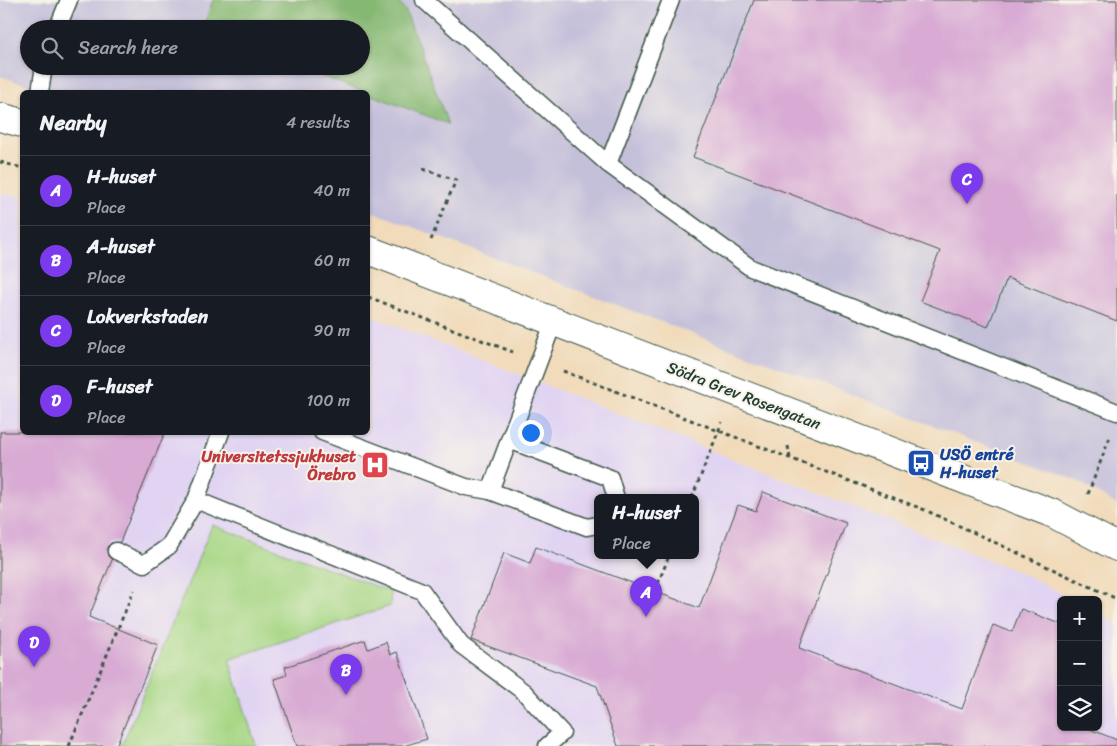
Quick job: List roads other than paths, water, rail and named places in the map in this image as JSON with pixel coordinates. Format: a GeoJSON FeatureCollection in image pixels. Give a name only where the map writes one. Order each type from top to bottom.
{"type":"FeatureCollection","features":[{"type":"Feature","properties":{"kind":"street"},"geometry":{"type":"LineString","coordinates":[[0,118],[20,123]]}},
{"type":"Feature","properties":{"kind":"street","name":"Södra Grev Rosengatan"},"geometry":{"type":"LineString","coordinates":[[370,251],[1054,514],[1117,547]]}},
{"type":"Feature","properties":{"kind":"lane"},"geometry":{"type":"LineString","coordinates":[[61,20],[69,0]]}},
{"type":"Feature","properties":{"kind":"lane"},"geometry":{"type":"LineString","coordinates":[[424,0],[608,164],[751,268],[1117,412]]}},
{"type":"Feature","properties":{"kind":"lane"},"geometry":{"type":"LineString","coordinates":[[608,164],[671,0]]}},
{"type":"Feature","properties":{"kind":"lane"},"geometry":{"type":"LineString","coordinates":[[40,90],[43,75]]}},
{"type":"Feature","properties":{"kind":"lane"},"geometry":{"type":"LineString","coordinates":[[490,491],[554,321]]}},
{"type":"Feature","properties":{"kind":"lane"},"geometry":{"type":"LineString","coordinates":[[116,551],[144,564],[169,546],[196,500],[220,435]]}},
{"type":"Feature","properties":{"kind":"lane"},"geometry":{"type":"LineString","coordinates":[[330,435],[466,487],[490,491],[587,527],[594,526]]}},
{"type":"Feature","properties":{"kind":"lane"},"geometry":{"type":"LineString","coordinates":[[509,440],[610,478],[615,494]]}},
{"type":"Feature","properties":{"kind":"lane"},"geometry":{"type":"LineString","coordinates":[[196,500],[422,592],[461,645],[524,692],[562,733],[547,746]]}},
{"type":"Feature","properties":{"kind":"place","name":"Lokverkstaden"},"geometry":{"type":"Point","coordinates":[967,204]}},
{"type":"Feature","properties":{"kind":"place","name":"USÖ entré H-huset"},"geometry":{"type":"Point","coordinates":[921,463]}},
{"type":"Feature","properties":{"kind":"place","name":"Universitetssjukhuset Örebro"},"geometry":{"type":"Point","coordinates":[375,465]}},
{"type":"Feature","properties":{"kind":"place","name":"H-huset"},"geometry":{"type":"Point","coordinates":[646,617]}},
{"type":"Feature","properties":{"kind":"place","name":"F-huset"},"geometry":{"type":"Point","coordinates":[34,667]}},
{"type":"Feature","properties":{"kind":"place","name":"A-huset"},"geometry":{"type":"Point","coordinates":[346,695]}}]}
